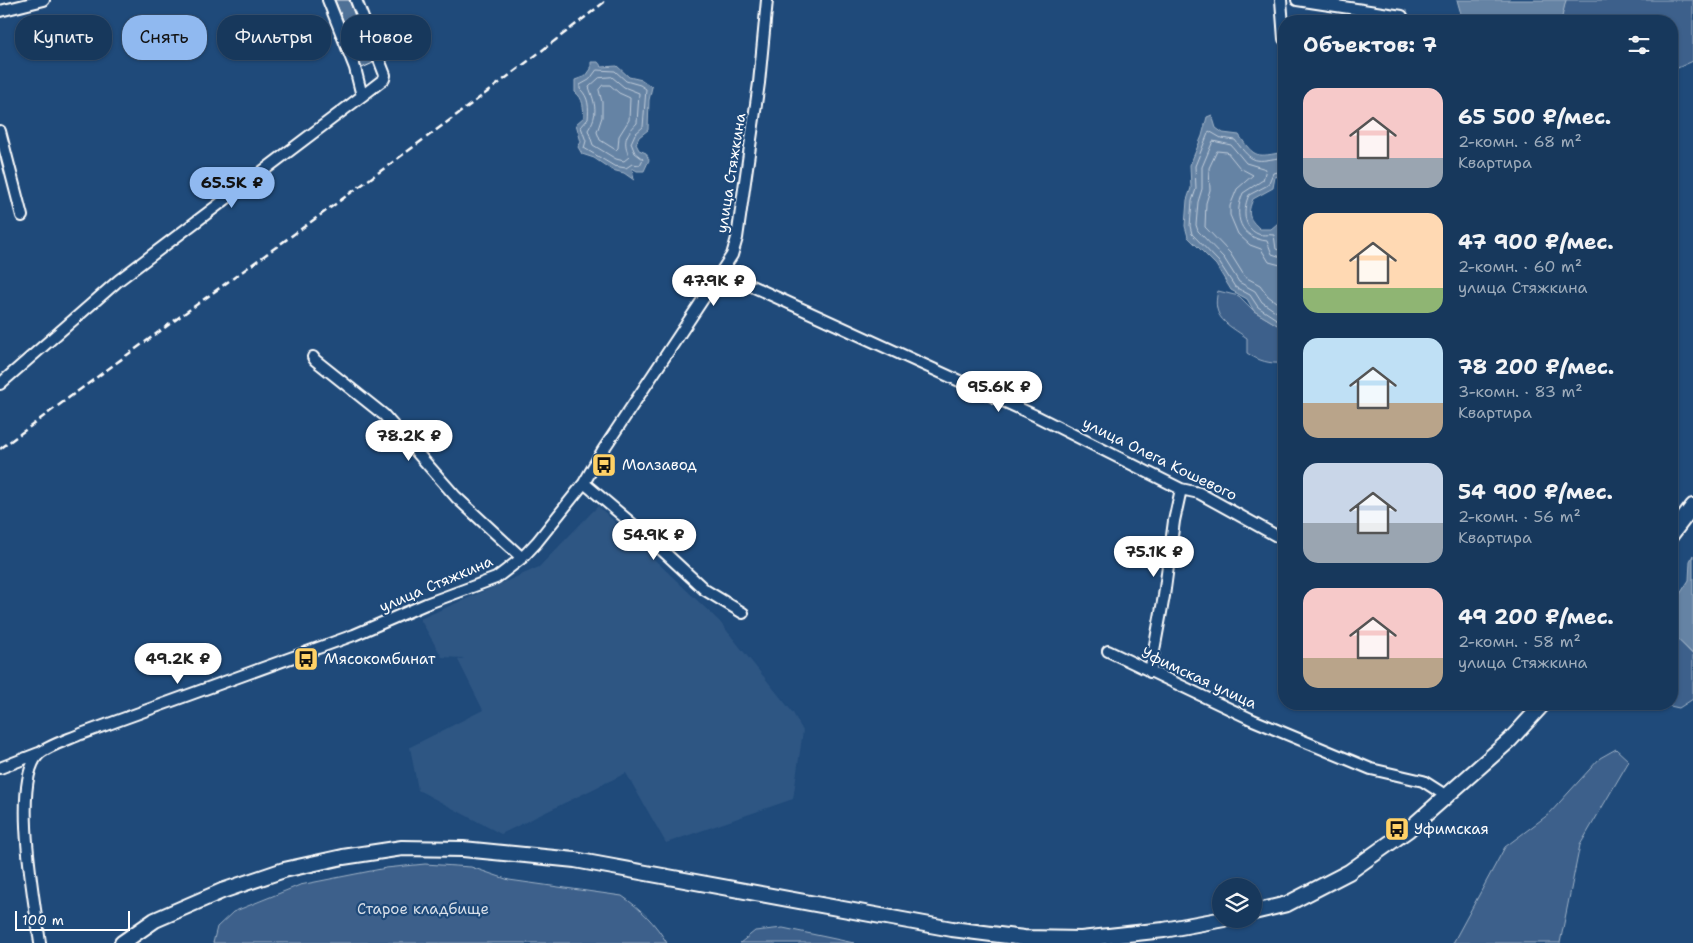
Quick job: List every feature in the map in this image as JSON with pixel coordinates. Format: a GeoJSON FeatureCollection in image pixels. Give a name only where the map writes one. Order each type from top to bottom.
{"type":"FeatureCollection","features":[{"type":"Feature","properties":{"kind":"main road"},"geometry":{"type":"LineString","coordinates":[[1678,526],[1693,506]]}},
{"type":"Feature","properties":{"kind":"main road"},"geometry":{"type":"LineString","coordinates":[[1262,910],[1287,904],[1350,872],[1408,830],[1510,740],[1538,710]]}},
{"type":"Feature","properties":{"kind":"main road"},"geometry":{"type":"LineString","coordinates":[[122,943],[155,920],[222,891],[284,870],[343,857],[402,848],[463,849],[575,860],[952,929],[1024,938],[1090,938],[1164,930],[1212,921]]}},
{"type":"Feature","properties":{"kind":"street"},"geometry":{"type":"LineString","coordinates":[[0,11],[44,0]]}},
{"type":"Feature","properties":{"kind":"street"},"geometry":{"type":"LineString","coordinates":[[328,0],[355,68],[362,96]]}},
{"type":"Feature","properties":{"kind":"street"},"geometry":{"type":"LineString","coordinates":[[0,384],[118,280],[384,79],[385,75],[356,0]]}},
{"type":"Feature","properties":{"kind":"street","name":"улица Стяжкина"},"geometry":{"type":"LineString","coordinates":[[0,768],[81,734],[354,635],[426,604],[496,578],[522,558],[584,483],[603,450],[732,255],[737,238],[759,83],[768,0]]}},
{"type":"Feature","properties":{"kind":"street"},"geometry":{"type":"LineString","coordinates":[[1281,0],[1282,15]]}},
{"type":"Feature","properties":{"kind":"street"},"geometry":{"type":"LineString","coordinates":[[1297,0],[1395,15]]}},
{"type":"Feature","properties":{"kind":"street"},"geometry":{"type":"LineString","coordinates":[[0,132],[22,216]]}},
{"type":"Feature","properties":{"kind":"street","name":"улица Олега Кошевого"},"geometry":{"type":"LineString","coordinates":[[721,272],[1036,416],[1181,489],[1199,493],[1278,537]]}},
{"type":"Feature","properties":{"kind":"street"},"geometry":{"type":"LineString","coordinates":[[314,357],[315,360],[384,415],[456,497],[522,558]]}},
{"type":"Feature","properties":{"kind":"street"},"geometry":{"type":"LineString","coordinates":[[584,483],[649,538],[705,590],[743,613]]}},
{"type":"Feature","properties":{"kind":"street"},"geometry":{"type":"LineString","coordinates":[[1150,672],[1164,596],[1174,520],[1181,489]]}},
{"type":"Feature","properties":{"kind":"street","name":"Уфимская улица"},"geometry":{"type":"LineString","coordinates":[[1108,651],[1253,720],[1371,769],[1423,780],[1446,795]]}},
{"type":"Feature","properties":{"kind":"street"},"geometry":{"type":"LineString","coordinates":[[39,753],[29,768],[26,787],[26,831],[40,943]]}},
{"type":"Feature","properties":{"kind":"shaded area"},"geometry":{"type":"Polygon","coordinates":[[[598,506],[719,621],[793,713],[803,731],[793,799],[666,843],[626,773],[501,834],[418,790],[410,747],[483,710],[458,660],[464,658],[442,657],[420,619],[539,567],[598,506]]]}},
{"type":"Feature","properties":{"kind":"green space"},"geometry":{"type":"Polygon","coordinates":[[[1566,0],[1693,0],[1693,61],[1678,68],[1678,15],[1562,15],[1566,0]]]}},
{"type":"Feature","properties":{"kind":"green space"},"geometry":{"type":"Polygon","coordinates":[[[1218,291],[1239,296],[1254,311],[1278,325],[1278,363],[1264,361],[1247,353],[1247,338],[1222,319],[1216,300],[1218,291]]]}},
{"type":"Feature","properties":{"kind":"green space"},"geometry":{"type":"Polygon","coordinates":[[[1678,639],[1693,655],[1693,699],[1679,708],[1678,639]]]}},
{"type":"Feature","properties":{"kind":"green space"},"geometry":{"type":"Polygon","coordinates":[[[1616,749],[1629,761],[1580,845],[1560,943],[1453,943],[1505,847],[1549,814],[1600,758],[1616,749]]]}},
{"type":"Feature","properties":{"kind":"green space","name":"Старое кладбище"},"geometry":{"type":"Polygon","coordinates":[[[425,864],[471,867],[509,880],[622,896],[647,917],[667,943],[213,943],[217,927],[233,912],[300,885],[386,868],[425,864]]]}},
{"type":"Feature","properties":{"kind":"green space"},"geometry":{"type":"Polygon","coordinates":[[[783,928],[854,943],[740,943],[755,931],[783,928]]]}},
{"type":"Feature","properties":{"kind":"water"},"geometry":{"type":"Polygon","coordinates":[[[1457,0],[1566,0],[1562,15],[1461,15],[1457,0]]]}},
{"type":"Feature","properties":{"kind":"water"},"geometry":{"type":"Polygon","coordinates":[[[591,62],[598,62],[602,67],[617,66],[629,77],[642,80],[652,87],[649,100],[648,130],[639,137],[636,144],[639,150],[646,153],[649,160],[644,171],[637,171],[632,168],[634,180],[624,173],[612,170],[594,158],[582,154],[578,147],[581,142],[576,124],[584,117],[582,100],[575,92],[575,80],[586,76],[591,69],[591,62]]]}},
{"type":"Feature","properties":{"kind":"water"},"geometry":{"type":"Polygon","coordinates":[[[1212,115],[1216,128],[1223,133],[1239,135],[1253,152],[1262,155],[1278,153],[1278,176],[1275,177],[1273,188],[1253,199],[1249,212],[1251,219],[1260,229],[1271,229],[1278,223],[1278,325],[1254,311],[1247,299],[1231,290],[1216,265],[1188,237],[1185,226],[1187,200],[1191,188],[1190,165],[1202,136],[1207,117],[1212,115]]]}},
{"type":"Feature","properties":{"kind":"water"},"geometry":{"type":"Polygon","coordinates":[[[1693,555],[1693,654],[1678,640],[1678,597],[1689,580],[1690,561],[1693,555]]]}},
{"type":"Feature","properties":{"kind":"building"},"geometry":{"type":"Polygon","coordinates":[[[335,0],[349,0],[355,15],[341,15],[335,0]]]}},
{"type":"Feature","properties":{"kind":"building"},"geometry":{"type":"Polygon","coordinates":[[[359,60],[372,60],[373,63],[362,68],[359,60]]]}},
{"type":"Feature","properties":{"kind":"railway"},"geometry":{"type":"LineString","coordinates":[[0,449],[457,115],[607,0]]}},
{"type":"Feature","properties":{"kind":"place","name":"Молзавод"},"geometry":{"type":"Point","coordinates":[604,465]}},
{"type":"Feature","properties":{"kind":"place","name":"Мясокомбинат"},"geometry":{"type":"Point","coordinates":[306,659]}},
{"type":"Feature","properties":{"kind":"place","name":"Уфимская"},"geometry":{"type":"Point","coordinates":[1397,829]}}]}
